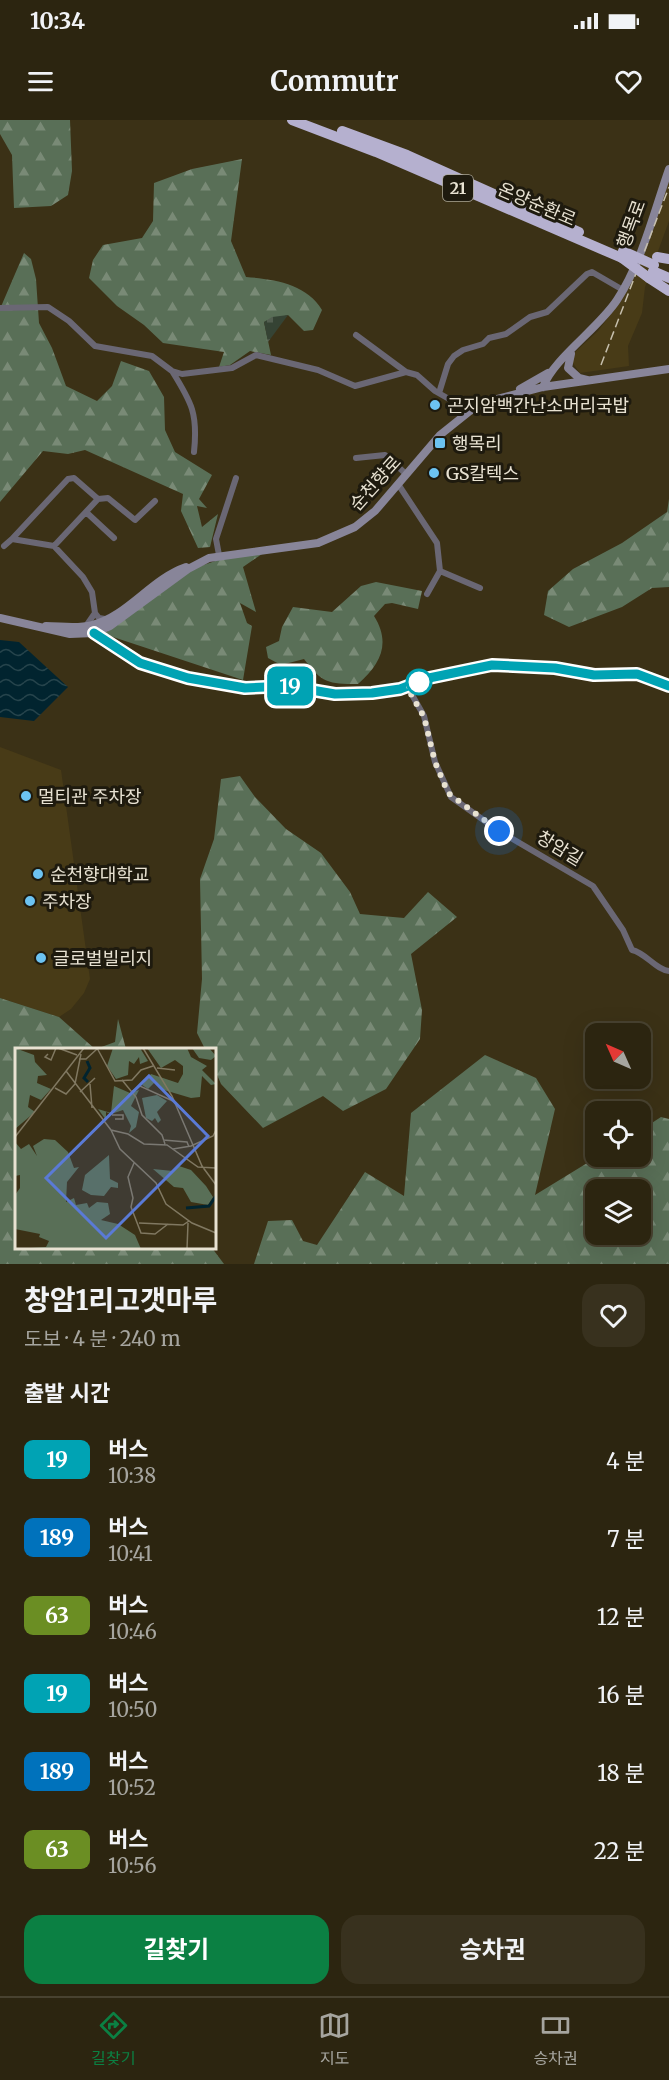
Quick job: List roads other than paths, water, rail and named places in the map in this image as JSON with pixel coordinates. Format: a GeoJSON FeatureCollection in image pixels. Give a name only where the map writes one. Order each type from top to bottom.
{"type":"FeatureCollection","features":[{"type":"Feature","properties":{"kind":"highway","name":"온양순환로"},"geometry":{"type":"LineString","coordinates":[[292,120],[376,152],[622,255]]}},
{"type":"Feature","properties":{"kind":"highway","name":"온양순환로"},"geometry":{"type":"LineString","coordinates":[[312,120],[407,155],[622,255]]}},
{"type":"Feature","properties":{"kind":"highway"},"geometry":{"type":"LineString","coordinates":[[622,255],[653,268],[669,278]]}},
{"type":"Feature","properties":{"kind":"highway"},"geometry":{"type":"LineString","coordinates":[[622,255],[653,268],[669,271]]}},
{"type":"Feature","properties":{"kind":"highway"},"geometry":{"type":"LineString","coordinates":[[653,268],[669,259]]}},
{"type":"Feature","properties":{"kind":"highway"},"geometry":{"type":"LineString","coordinates":[[653,268],[669,291]]}},
{"type":"Feature","properties":{"kind":"main road","name":"행목로"},"geometry":{"type":"LineString","coordinates":[[543,387],[560,363],[600,323],[623,290],[669,169]]}},
{"type":"Feature","properties":{"kind":"main road"},"geometry":{"type":"LineString","coordinates":[[572,351],[568,368],[579,378],[590,381]]}},
{"type":"Feature","properties":{"kind":"main road"},"geometry":{"type":"LineString","coordinates":[[507,394],[543,377],[560,363]]}},
{"type":"Feature","properties":{"kind":"main road","name":"순천향로"},"geometry":{"type":"LineString","coordinates":[[0,618],[70,634],[94,633],[110,626],[198,563],[219,555],[331,539],[366,520],[440,435],[470,411],[507,394],[669,369]]}},
{"type":"Feature","properties":{"kind":"main road"},"geometry":{"type":"LineString","coordinates":[[32,626],[83,627],[111,617],[168,574],[198,563]]}},
{"type":"Feature","properties":{"kind":"street"},"geometry":{"type":"LineString","coordinates":[[439,393],[448,364],[454,356],[493,337],[506,334],[530,317],[552,309],[592,272],[623,290]]}},
{"type":"Feature","properties":{"kind":"street"},"geometry":{"type":"LineString","coordinates":[[0,308],[48,306],[69,321],[95,346],[152,356],[172,371],[182,374],[205,374],[232,368],[256,355],[318,370],[355,386],[406,372]]}},
{"type":"Feature","properties":{"kind":"street"},"geometry":{"type":"LineString","coordinates":[[356,335],[406,372],[417,375],[439,393],[470,411]]}},
{"type":"Feature","properties":{"kind":"street"},"geometry":{"type":"LineString","coordinates":[[172,371],[191,401],[195,437],[194,453]]}},
{"type":"Feature","properties":{"kind":"street"},"geometry":{"type":"LineString","coordinates":[[356,458],[385,455],[406,474]]}},
{"type":"Feature","properties":{"kind":"street"},"geometry":{"type":"LineString","coordinates":[[219,555],[216,539],[236,478]]}},
{"type":"Feature","properties":{"kind":"street"},"geometry":{"type":"LineString","coordinates":[[4,546],[68,479],[77,479],[98,499]]}},
{"type":"Feature","properties":{"kind":"street"},"geometry":{"type":"LineString","coordinates":[[398,484],[437,543],[440,571],[427,594]]}},
{"type":"Feature","properties":{"kind":"street"},"geometry":{"type":"LineString","coordinates":[[54,546],[98,499],[108,498],[135,520],[155,501]]}},
{"type":"Feature","properties":{"kind":"street"},"geometry":{"type":"LineString","coordinates":[[86,512],[114,538]]}},
{"type":"Feature","properties":{"kind":"street"},"geometry":{"type":"LineString","coordinates":[[12,539],[54,546],[83,577],[92,592],[95,613],[91,622],[83,627]]}},
{"type":"Feature","properties":{"kind":"street"},"geometry":{"type":"LineString","coordinates":[[440,571],[480,588]]}},
{"type":"Feature","properties":{"kind":"street"},"geometry":{"type":"LineString","coordinates":[[95,613],[103,619],[111,617]]}},
{"type":"Feature","properties":{"kind":"street"},"geometry":{"type":"LineString","coordinates":[[94,633],[140,663],[188,678],[234,687],[294,687],[344,694],[378,693],[407,687],[429,678],[492,665],[555,668],[594,675],[637,674],[669,686]]}},
{"type":"Feature","properties":{"kind":"street","name":"창암길"},"geometry":{"type":"LineString","coordinates":[[407,687],[424,717],[435,762],[451,797],[499,831],[594,886],[632,950],[647,956],[663,971],[669,971]]}},
{"type":"Feature","properties":{"kind":"water"},"geometry":{"type":"Polygon","coordinates":[[[0,640],[19,642],[68,687],[34,721],[0,717],[0,640]]]}},
{"type":"Feature","properties":{"kind":"railway"},"geometry":{"type":"LineString","coordinates":[[601,365],[669,187]]}},
{"type":"Feature","properties":{"kind":"place","name":"곤지암백간난소머리국밥"},"geometry":{"type":"Point","coordinates":[435,405]}},
{"type":"Feature","properties":{"kind":"place","name":"행목리"},"geometry":{"type":"Point","coordinates":[440,443]}},
{"type":"Feature","properties":{"kind":"place","name":"GS칼텍스"},"geometry":{"type":"Point","coordinates":[434,473]}},
{"type":"Feature","properties":{"kind":"place","name":"멀티관 주차장"},"geometry":{"type":"Point","coordinates":[26,796]}},
{"type":"Feature","properties":{"kind":"place","name":"순천향대학교"},"geometry":{"type":"Point","coordinates":[38,874]}},
{"type":"Feature","properties":{"kind":"place","name":"주차장"},"geometry":{"type":"Point","coordinates":[30,901]}},
{"type":"Feature","properties":{"kind":"place","name":"글로벌빌리지"},"geometry":{"type":"Point","coordinates":[41,958]}}]}
